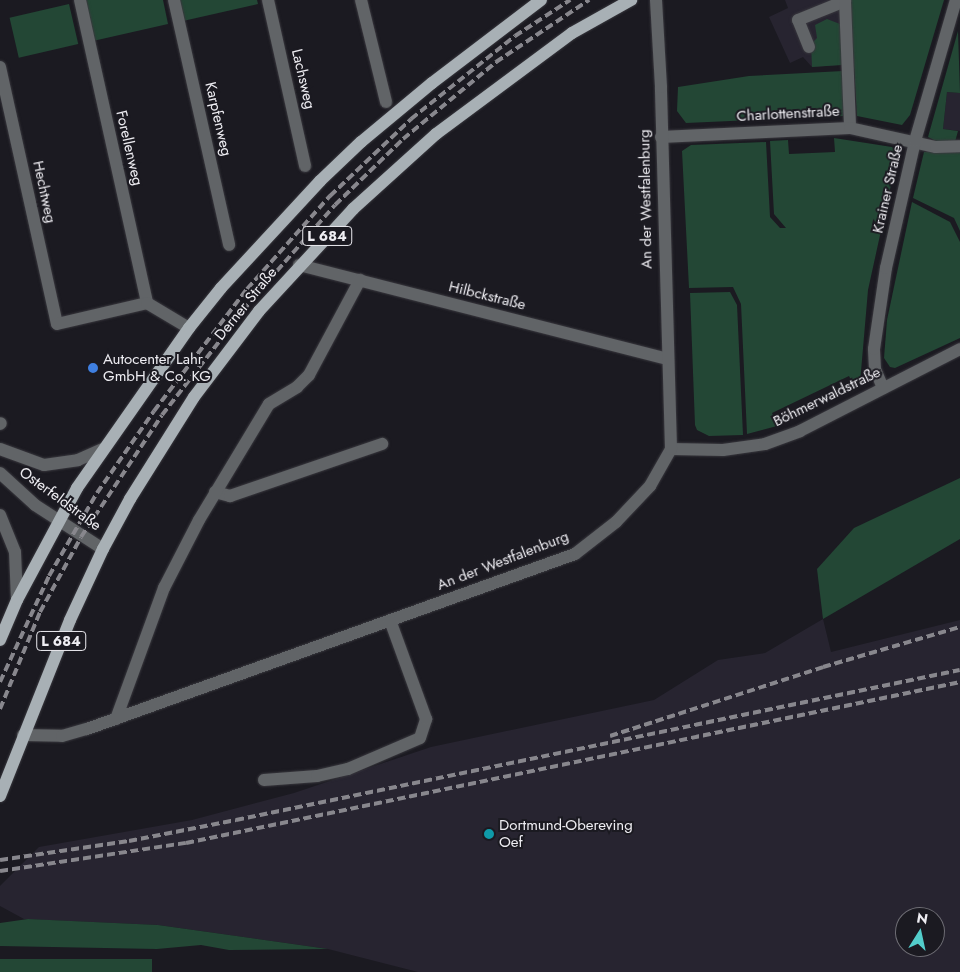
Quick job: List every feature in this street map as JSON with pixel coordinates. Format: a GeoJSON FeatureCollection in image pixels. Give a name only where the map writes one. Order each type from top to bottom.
{"type":"FeatureCollection","features":[{"type":"Feature","properties":{"kind":"main road","name":"Derner Straße"},"geometry":{"type":"LineString","coordinates":[[0,640],[16,600],[57,521],[189,328],[257,246],[354,149],[432,83],[541,0]]}},
{"type":"Feature","properties":{"kind":"main road","name":"Derner Straße"},"geometry":{"type":"LineString","coordinates":[[0,796],[70,620],[103,549],[130,499],[194,397],[253,318],[299,265],[393,171],[480,99],[572,34],[631,0]]}},
{"type":"Feature","properties":{"kind":"street","name":"Forellenweg"},"geometry":{"type":"LineString","coordinates":[[80,0],[147,302]]}},
{"type":"Feature","properties":{"kind":"street","name":"Karpfenweg"},"geometry":{"type":"LineString","coordinates":[[174,0],[229,246]]}},
{"type":"Feature","properties":{"kind":"street","name":"Lachsweg"},"geometry":{"type":"LineString","coordinates":[[268,0],[305,166]]}},
{"type":"Feature","properties":{"kind":"street"},"geometry":{"type":"LineString","coordinates":[[360,0],[386,102]]}},
{"type":"Feature","properties":{"kind":"street","name":"An der Westfalenburg"},"geometry":{"type":"LineString","coordinates":[[23,735],[62,736],[116,719],[575,554],[616,522],[650,486],[671,449],[656,0]]}},
{"type":"Feature","properties":{"kind":"street"},"geometry":{"type":"LineString","coordinates":[[809,47],[798,20],[845,0],[850,128]]}},
{"type":"Feature","properties":{"kind":"street","name":"Krainer Straße"},"geometry":{"type":"LineString","coordinates":[[883,388],[875,369],[874,349],[879,309],[915,141],[956,0]]}},
{"type":"Feature","properties":{"kind":"street","name":"Hechtweg"},"geometry":{"type":"LineString","coordinates":[[0,68],[57,324],[147,302]]}},
{"type":"Feature","properties":{"kind":"street","name":"Charlottenstraße"},"geometry":{"type":"LineString","coordinates":[[661,137],[850,128],[936,147],[960,146]]}},
{"type":"Feature","properties":{"kind":"street","name":"Hilbckstraße"},"geometry":{"type":"LineString","coordinates":[[299,265],[667,359]]}},
{"type":"Feature","properties":{"kind":"street"},"geometry":{"type":"LineString","coordinates":[[116,719],[164,588],[215,492],[269,404],[297,387],[309,375],[360,280]]}},
{"type":"Feature","properties":{"kind":"street"},"geometry":{"type":"LineString","coordinates":[[147,302],[189,328]]}},
{"type":"Feature","properties":{"kind":"street","name":"Böhmerwaldstraße"},"geometry":{"type":"LineString","coordinates":[[671,449],[723,450],[765,444],[800,430],[960,350]]}},
{"type":"Feature","properties":{"kind":"street"},"geometry":{"type":"LineString","coordinates":[[215,492],[230,496],[382,444]]}},
{"type":"Feature","properties":{"kind":"street"},"geometry":{"type":"LineString","coordinates":[[0,450],[44,465],[78,460],[104,450]]}},
{"type":"Feature","properties":{"kind":"street","name":"Osterfeldstraße"},"geometry":{"type":"LineString","coordinates":[[0,473],[57,521],[103,549]]}},
{"type":"Feature","properties":{"kind":"street"},"geometry":{"type":"LineString","coordinates":[[0,514],[14,552],[16,600]]}},
{"type":"Feature","properties":{"kind":"street"},"geometry":{"type":"LineString","coordinates":[[264,780],[317,776],[348,768],[420,738],[426,719],[390,620]]}},
{"type":"Feature","properties":{"kind":"shaded area"},"geometry":{"type":"Polygon","coordinates":[[[785,0],[850,0],[854,64],[812,67],[803,57],[790,63],[769,17],[788,8],[785,0]]]}},
{"type":"Feature","properties":{"kind":"shaded area"},"geometry":{"type":"Polygon","coordinates":[[[947,92],[960,93],[960,131],[943,129],[947,92]]]}},
{"type":"Feature","properties":{"kind":"shaded area"},"geometry":{"type":"Polygon","coordinates":[[[823,619],[831,652],[960,620],[960,972],[418,972],[328,949],[158,925],[24,919],[0,906],[0,886],[39,847],[192,820],[294,793],[431,747],[654,700],[718,660],[765,653],[823,619]]]}},
{"type":"Feature","properties":{"kind":"green space"},"geometry":{"type":"Polygon","coordinates":[[[86,0],[163,0],[168,24],[93,41],[86,0]]]}},
{"type":"Feature","properties":{"kind":"green space"},"geometry":{"type":"Polygon","coordinates":[[[178,0],[257,0],[258,4],[183,21],[178,0]]]}},
{"type":"Feature","properties":{"kind":"green space"},"geometry":{"type":"Polygon","coordinates":[[[850,0],[944,0],[910,115],[902,125],[857,116],[850,0]]]}},
{"type":"Feature","properties":{"kind":"green space"},"geometry":{"type":"Polygon","coordinates":[[[69,4],[78,44],[19,58],[10,18],[69,4]]]}},
{"type":"Feature","properties":{"kind":"green space"},"geometry":{"type":"Polygon","coordinates":[[[827,19],[840,24],[842,65],[812,67],[811,44],[817,38],[815,25],[827,19]]]}},
{"type":"Feature","properties":{"kind":"green space"},"geometry":{"type":"Polygon","coordinates":[[[958,31],[960,93],[947,92],[943,129],[958,131],[955,142],[936,141],[928,137],[958,31]]]}},
{"type":"Feature","properties":{"kind":"green space"},"geometry":{"type":"Polygon","coordinates":[[[843,71],[843,116],[686,123],[677,111],[678,87],[749,76],[843,71]]]}},
{"type":"Feature","properties":{"kind":"green space"},"geometry":{"type":"Polygon","coordinates":[[[834,138],[892,147],[898,153],[868,290],[860,383],[855,388],[849,376],[772,413],[777,426],[747,434],[741,304],[733,287],[689,288],[682,151],[691,145],[766,142],[770,217],[780,228],[786,228],[774,214],[770,141],[788,140],[789,154],[835,152],[834,138]]]}},
{"type":"Feature","properties":{"kind":"green space"},"geometry":{"type":"Polygon","coordinates":[[[937,149],[960,150],[960,231],[954,218],[913,198],[924,152],[937,149]]]}},
{"type":"Feature","properties":{"kind":"green space"},"geometry":{"type":"Polygon","coordinates":[[[912,202],[950,222],[960,242],[960,338],[895,368],[890,367],[884,358],[887,320],[912,202]]]}},
{"type":"Feature","properties":{"kind":"green space"},"geometry":{"type":"Polygon","coordinates":[[[730,292],[737,305],[743,435],[709,436],[697,430],[695,425],[690,293],[730,292]]]}},
{"type":"Feature","properties":{"kind":"green space"},"geometry":{"type":"Polygon","coordinates":[[[960,478],[960,539],[823,619],[817,569],[854,528],[960,478]]]}},
{"type":"Feature","properties":{"kind":"green space"},"geometry":{"type":"Polygon","coordinates":[[[28,919],[158,925],[328,949],[229,950],[201,945],[157,949],[0,946],[0,923],[28,919]]]}},
{"type":"Feature","properties":{"kind":"green space"},"geometry":{"type":"Polygon","coordinates":[[[0,959],[152,959],[152,972],[0,972],[0,959]]]}},
{"type":"Feature","properties":{"kind":"railway"},"geometry":{"type":"LineString","coordinates":[[0,682],[49,576],[97,493],[154,411],[247,289],[330,196],[411,119],[515,36],[570,0]]}},
{"type":"Feature","properties":{"kind":"railway"},"geometry":{"type":"LineString","coordinates":[[0,709],[40,612],[81,537],[162,415],[253,298],[335,205],[403,139],[496,62],[589,0]]}},
{"type":"Feature","properties":{"kind":"railway"},"geometry":{"type":"LineString","coordinates":[[610,736],[823,667],[960,627]]}},
{"type":"Feature","properties":{"kind":"railway"},"geometry":{"type":"LineString","coordinates":[[0,860],[129,841],[236,820],[960,670]]}},
{"type":"Feature","properties":{"kind":"railway"},"geometry":{"type":"LineString","coordinates":[[0,871],[186,843],[960,682]]}},
{"type":"Feature","properties":{"kind":"place","name":"Autocenter Lahr GmbH & Co. KG"},"geometry":{"type":"Point","coordinates":[93,368]}},
{"type":"Feature","properties":{"kind":"place","name":"Dortmund-Obereving Oef"},"geometry":{"type":"Point","coordinates":[489,834]}}]}
